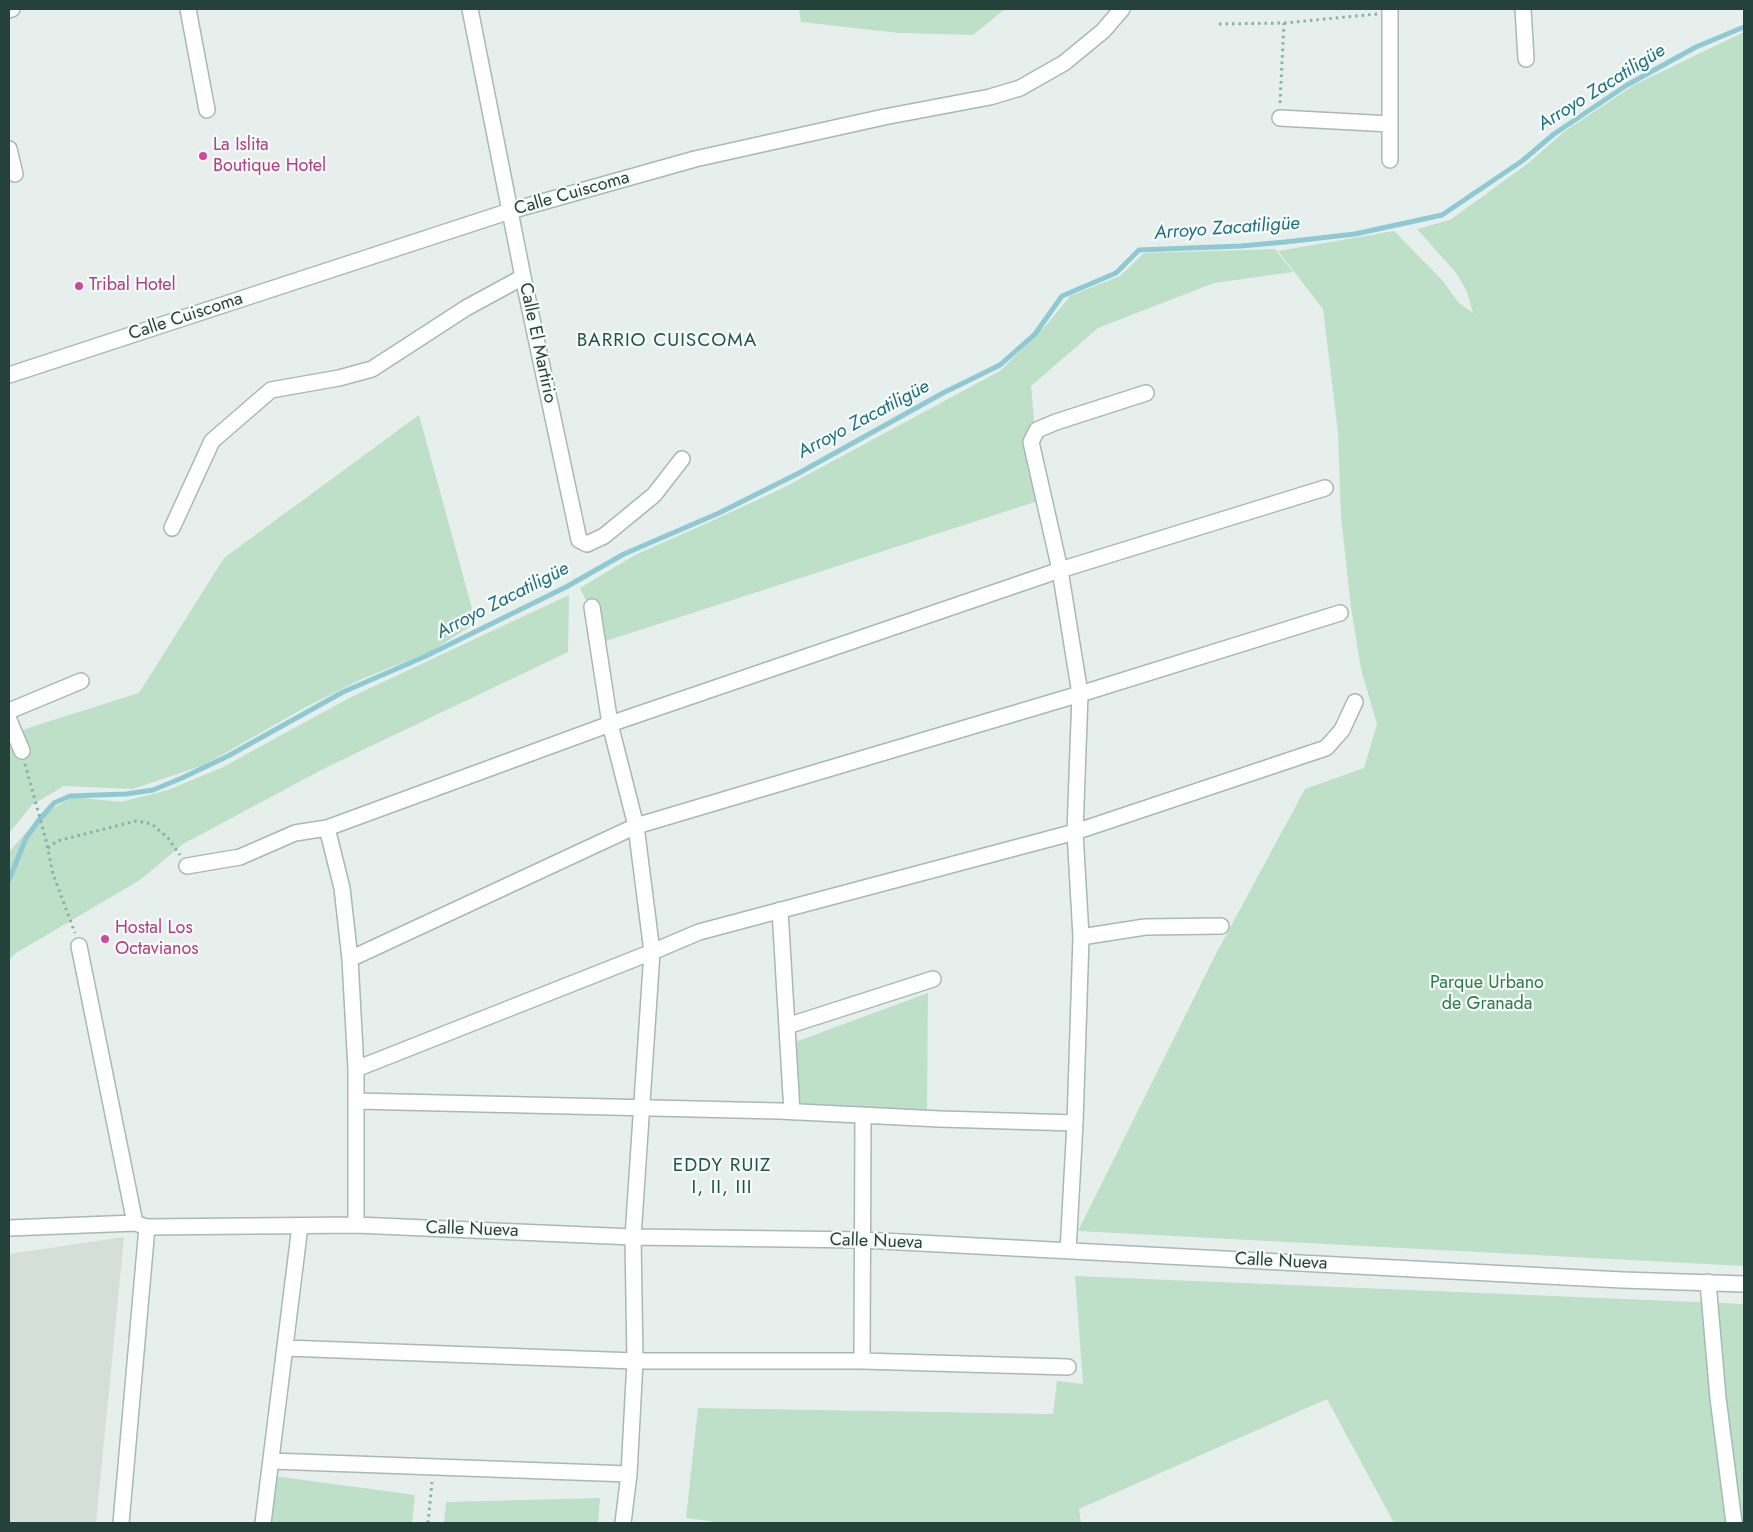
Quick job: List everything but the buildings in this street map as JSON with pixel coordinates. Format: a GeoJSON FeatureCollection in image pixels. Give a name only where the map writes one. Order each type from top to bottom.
{"type":"FeatureCollection","features":[{"type":"Feature","properties":{"kind":"street"},"geometry":{"type":"LineString","coordinates":[[188,9],[207,110]]}},
{"type":"Feature","properties":{"kind":"street","name":"Calle El Martirio"},"geometry":{"type":"LineString","coordinates":[[470,9],[523,277],[579,540],[587,544],[604,536],[654,495],[682,459]]}},
{"type":"Feature","properties":{"kind":"street","name":"Calle Cuiscoma"},"geometry":{"type":"LineString","coordinates":[[9,375],[510,211],[695,159],[990,97],[1020,88],[1064,63],[1103,31],[1122,9]]}},
{"type":"Feature","properties":{"kind":"street"},"geometry":{"type":"LineString","coordinates":[[1523,9],[1526,59]]}},
{"type":"Feature","properties":{"kind":"street"},"geometry":{"type":"LineString","coordinates":[[1390,11],[1390,160]]}},
{"type":"Feature","properties":{"kind":"street"},"geometry":{"type":"LineString","coordinates":[[1280,118],[1390,124]]}},
{"type":"Feature","properties":{"kind":"street"},"geometry":{"type":"LineString","coordinates":[[9,150],[16,174]]}},
{"type":"Feature","properties":{"kind":"street"},"geometry":{"type":"LineString","coordinates":[[172,528],[212,442],[271,390],[339,378],[372,369],[466,308],[523,277]]}},
{"type":"Feature","properties":{"kind":"street"},"geometry":{"type":"LineString","coordinates":[[1068,1251],[1075,1123],[1081,937],[1075,832],[1080,694],[1060,570],[1031,442],[1037,430],[1146,393]]}},
{"type":"Feature","properties":{"kind":"street"},"geometry":{"type":"LineString","coordinates":[[187,866],[240,857],[295,833],[327,828],[610,724],[1060,570],[1325,488]]}},
{"type":"Feature","properties":{"kind":"street"},"geometry":{"type":"LineString","coordinates":[[592,607],[610,724],[636,826],[652,952],[633,1237],[635,1361],[629,1474],[623,1523]]}},
{"type":"Feature","properties":{"kind":"street"},"geometry":{"type":"LineString","coordinates":[[350,959],[636,826],[1080,694],[1340,613]]}},
{"type":"Feature","properties":{"kind":"street"},"geometry":{"type":"LineString","coordinates":[[9,712],[81,681]]}},
{"type":"Feature","properties":{"kind":"street"},"geometry":{"type":"LineString","coordinates":[[356,1069],[699,932],[1075,832],[1326,748],[1342,730],[1355,702]]}},
{"type":"Feature","properties":{"kind":"street"},"geometry":{"type":"LineString","coordinates":[[9,720],[22,751]]}},
{"type":"Feature","properties":{"kind":"street"},"geometry":{"type":"LineString","coordinates":[[327,828],[342,888],[350,959],[356,1069],[356,1225]]}},
{"type":"Feature","properties":{"kind":"street"},"geometry":{"type":"LineString","coordinates":[[780,910],[792,1112]]}},
{"type":"Feature","properties":{"kind":"street"},"geometry":{"type":"LineString","coordinates":[[1081,937],[1144,927],[1221,926]]}},
{"type":"Feature","properties":{"kind":"street"},"geometry":{"type":"LineString","coordinates":[[80,946],[141,1225],[121,1523]]}},
{"type":"Feature","properties":{"kind":"street"},"geometry":{"type":"LineString","coordinates":[[787,1026],[933,979]]}},
{"type":"Feature","properties":{"kind":"street"},"geometry":{"type":"LineString","coordinates":[[356,1101],[792,1112],[1075,1123]]}},
{"type":"Feature","properties":{"kind":"street"},"geometry":{"type":"LineString","coordinates":[[862,1361],[864,1115]]}},
{"type":"Feature","properties":{"kind":"street","name":"Calle Nueva"},"geometry":{"type":"LineString","coordinates":[[9,1228],[141,1225],[356,1225],[633,1237],[863,1240],[1622,1280],[1744,1284]]}},
{"type":"Feature","properties":{"kind":"street"},"geometry":{"type":"LineString","coordinates":[[263,1523],[300,1226]]}},
{"type":"Feature","properties":{"kind":"street"},"geometry":{"type":"LineString","coordinates":[[1708,1282],[1718,1398],[1734,1523]]}},
{"type":"Feature","properties":{"kind":"street"},"geometry":{"type":"LineString","coordinates":[[285,1348],[635,1361],[862,1361],[1068,1367]]}},
{"type":"Feature","properties":{"kind":"street"},"geometry":{"type":"LineString","coordinates":[[271,1461],[629,1474]]}},
{"type":"Feature","properties":{"kind":"path"},"geometry":{"type":"LineString","coordinates":[[1218,24],[1284,23],[1390,11]]}},
{"type":"Feature","properties":{"kind":"path"},"geometry":{"type":"LineString","coordinates":[[1280,118],[1284,23]]}},
{"type":"Feature","properties":{"kind":"path"},"geometry":{"type":"LineString","coordinates":[[22,751],[46,840],[53,874],[80,946]]}},
{"type":"Feature","properties":{"kind":"path"},"geometry":{"type":"LineString","coordinates":[[48,848],[57,841],[136,821],[152,824],[168,838],[187,866]]}},
{"type":"Feature","properties":{"kind":"path"},"geometry":{"type":"LineString","coordinates":[[428,1523],[433,1466]]}},
{"type":"Feature","properties":{"kind":"shaded area"},"geometry":{"type":"Polygon","coordinates":[[[124,1237],[96,1523],[9,1523],[9,1254],[124,1237]]]}},
{"type":"Feature","properties":{"kind":"green space"},"geometry":{"type":"Polygon","coordinates":[[[799,9],[1005,9],[973,35],[899,33],[801,22],[799,9]]]}},
{"type":"Feature","properties":{"kind":"green space","name":"Parque Urbano de Granada"},"geometry":{"type":"Polygon","coordinates":[[[1744,32],[1744,1266],[1078,1231],[1217,952],[1305,789],[1364,768],[1377,724],[1361,669],[1351,607],[1341,517],[1338,433],[1323,309],[1278,251],[1394,231],[1442,280],[1459,303],[1473,313],[1467,292],[1457,274],[1417,229],[1450,220],[1526,165],[1565,131],[1634,85],[1744,32]]]}},
{"type":"Feature","properties":{"kind":"green space"},"geometry":{"type":"Polygon","coordinates":[[[1275,249],[1293,272],[1214,283],[1098,328],[1031,386],[1041,500],[606,641],[580,588],[635,555],[783,488],[1000,371],[1048,323],[1070,296],[1120,276],[1144,253],[1275,249]]]}},
{"type":"Feature","properties":{"kind":"green space"},"geometry":{"type":"Polygon","coordinates":[[[419,415],[476,623],[430,652],[364,678],[306,707],[204,765],[133,789],[64,786],[32,805],[9,833],[9,734],[139,693],[224,558],[419,415]]]}},
{"type":"Feature","properties":{"kind":"green space"},"geometry":{"type":"Polygon","coordinates":[[[569,595],[568,652],[327,767],[183,844],[140,880],[16,953],[9,960],[9,852],[42,814],[73,797],[121,802],[168,790],[223,767],[353,696],[569,595]]]}},
{"type":"Feature","properties":{"kind":"green space"},"geometry":{"type":"Polygon","coordinates":[[[928,993],[927,1110],[800,1105],[795,1042],[928,993]]]}},
{"type":"Feature","properties":{"kind":"green space"},"geometry":{"type":"Polygon","coordinates":[[[1075,1276],[1744,1304],[1744,1523],[1394,1523],[1327,1399],[1079,1509],[1081,1523],[724,1523],[686,1518],[698,1408],[1053,1414],[1057,1381],[1083,1384],[1075,1276]]]}},
{"type":"Feature","properties":{"kind":"green space"},"geometry":{"type":"Polygon","coordinates":[[[274,1476],[415,1495],[412,1523],[268,1523],[274,1476]]]}},
{"type":"Feature","properties":{"kind":"green space"},"geometry":{"type":"Polygon","coordinates":[[[600,1498],[598,1523],[444,1523],[446,1502],[600,1498]]]}},
{"type":"Feature","properties":{"kind":"waterway","name":"Arroyo Zacatiligüe"},"geometry":{"type":"LineString","coordinates":[[9,880],[26,838],[54,803],[70,796],[126,794],[153,790],[182,778],[228,756],[343,692],[426,656],[566,587],[624,554],[719,513],[799,473],[943,393],[1000,365],[1035,334],[1062,296],[1116,273],[1139,250],[1241,246],[1355,234],[1442,215],[1522,161],[1554,134],[1627,85],[1696,47],[1744,27]]}},
{"type":"Feature","properties":{"kind":"place","name":"La Islita Boutique Hotel"},"geometry":{"type":"Point","coordinates":[203,156]}},
{"type":"Feature","properties":{"kind":"place","name":"Tribal Hotel"},"geometry":{"type":"Point","coordinates":[79,286]}},
{"type":"Feature","properties":{"kind":"place","name":"Hostal Los Octavianos"},"geometry":{"type":"Point","coordinates":[105,939]}},
{"type":"Feature","properties":{"kind":"district","name":"BARRIO CUISCOMA"},"geometry":{"type":"Point","coordinates":[667,341]}},
{"type":"Feature","properties":{"kind":"district","name":"EDDY RUIZ I, II, III"},"geometry":{"type":"Point","coordinates":[722,1177]}}]}
